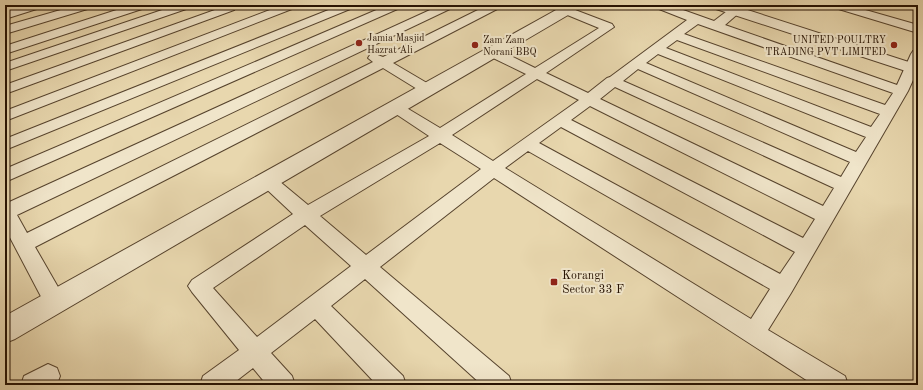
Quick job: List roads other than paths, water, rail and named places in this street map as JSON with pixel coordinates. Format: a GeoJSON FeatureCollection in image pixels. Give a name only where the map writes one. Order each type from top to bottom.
{"type":"FeatureCollection","features":[{"type":"Feature","properties":{"kind":"street"},"geometry":{"type":"LineString","coordinates":[[5,15],[40,5]]}},
{"type":"Feature","properties":{"kind":"street"},"geometry":{"type":"LineString","coordinates":[[5,30],[90,5]]}},
{"type":"Feature","properties":{"kind":"street"},"geometry":{"type":"LineString","coordinates":[[5,50],[144,5]]}},
{"type":"Feature","properties":{"kind":"street"},"geometry":{"type":"LineString","coordinates":[[5,67],[188,5]]}},
{"type":"Feature","properties":{"kind":"street"},"geometry":{"type":"LineString","coordinates":[[5,145],[351,5]]}},
{"type":"Feature","properties":{"kind":"street"},"geometry":{"type":"LineString","coordinates":[[5,176],[398,5]]}},
{"type":"Feature","properties":{"kind":"street"},"geometry":{"type":"LineString","coordinates":[[55,301],[5,212],[450,5]]}},
{"type":"Feature","properties":{"kind":"street"},"geometry":{"type":"LineString","coordinates":[[23,244],[497,5]]}},
{"type":"Feature","properties":{"kind":"street"},"geometry":{"type":"LineString","coordinates":[[658,5],[901,91]]}},
{"type":"Feature","properties":{"kind":"street"},"geometry":{"type":"LineString","coordinates":[[718,5],[740,6],[916,62],[901,91],[887,112],[807,249],[754,333]]}},
{"type":"Feature","properties":{"kind":"street"},"geometry":{"type":"LineString","coordinates":[[836,5],[918,29]]}},
{"type":"Feature","properties":{"kind":"street"},"geometry":{"type":"LineString","coordinates":[[914,5],[918,6]]}},
{"type":"Feature","properties":{"kind":"street"},"geometry":{"type":"LineString","coordinates":[[5,116],[290,6],[333,34],[427,89]]}},
{"type":"Feature","properties":{"kind":"street"},"geometry":{"type":"LineString","coordinates":[[716,26],[740,6]]}},
{"type":"Feature","properties":{"kind":"street"},"geometry":{"type":"LineString","coordinates":[[5,90],[228,7],[251,21]]}},
{"type":"Feature","properties":{"kind":"street"},"geometry":{"type":"LineString","coordinates":[[5,330],[492,52],[564,7],[608,27],[440,136],[306,214],[199,286],[283,385]]}},
{"type":"Feature","properties":{"kind":"street"},"geometry":{"type":"LineString","coordinates":[[212,385],[494,170],[527,143],[589,100],[612,81],[658,49],[696,19]]}},
{"type":"Feature","properties":{"kind":"street"},"geometry":{"type":"LineString","coordinates":[[676,35],[887,112]]}},
{"type":"Feature","properties":{"kind":"street"},"geometry":{"type":"LineString","coordinates":[[658,49],[874,134]]}},
{"type":"Feature","properties":{"kind":"street"},"geometry":{"type":"LineString","coordinates":[[492,52],[826,216]]}},
{"type":"Feature","properties":{"kind":"street"},"geometry":{"type":"LineString","coordinates":[[637,64],[860,160]]}},
{"type":"Feature","properties":{"kind":"street"},"geometry":{"type":"LineString","coordinates":[[612,81],[844,185]]}},
{"type":"Feature","properties":{"kind":"street"},"geometry":{"type":"LineString","coordinates":[[395,107],[836,385]]}},
{"type":"Feature","properties":{"kind":"street"},"geometry":{"type":"LineString","coordinates":[[560,120],[807,249]]}},
{"type":"Feature","properties":{"kind":"street"},"geometry":{"type":"LineString","coordinates":[[527,143],[784,287]]}},
{"type":"Feature","properties":{"kind":"street"},"geometry":{"type":"LineString","coordinates":[[267,180],[500,385]]}},
{"type":"Feature","properties":{"kind":"street"},"geometry":{"type":"LineString","coordinates":[[316,305],[394,385]]}},
{"type":"Feature","properties":{"kind":"place","name":"Jamia Masjid Hazrat Ali"},"geometry":{"type":"Point","coordinates":[359,43]}},
{"type":"Feature","properties":{"kind":"place","name":"Zam Zam Norani BBQ"},"geometry":{"type":"Point","coordinates":[475,45]}},
{"type":"Feature","properties":{"kind":"place","name":"UNITED POULTRY TRADING PVT LIMITED"},"geometry":{"type":"Point","coordinates":[894,45]}},
{"type":"Feature","properties":{"kind":"place","name":"Korangi Sector 33 F"},"geometry":{"type":"Point","coordinates":[554,282]}}]}
